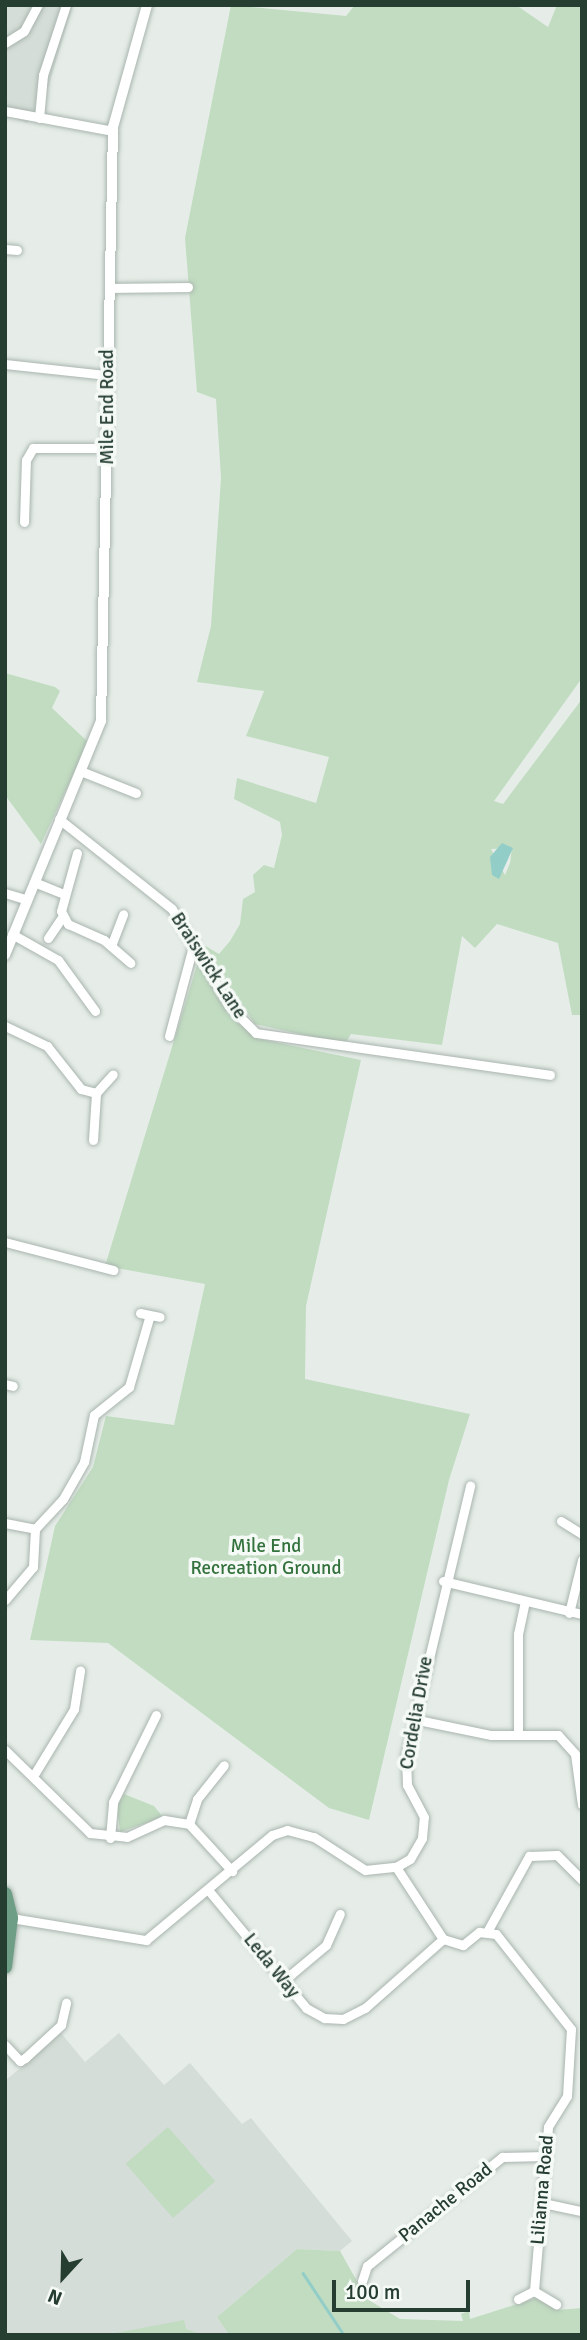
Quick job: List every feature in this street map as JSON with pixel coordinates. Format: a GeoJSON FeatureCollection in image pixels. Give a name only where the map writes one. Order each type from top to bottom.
{"type":"FeatureCollection","features":[{"type":"Feature","properties":{"kind":"main road"},"geometry":{"type":"LineString","coordinates":[[5,1894],[11,1918],[5,1966]]}},
{"type":"Feature","properties":{"kind":"street"},"geometry":{"type":"LineString","coordinates":[[5,43],[24,31],[38,5]]}},
{"type":"Feature","properties":{"kind":"street"},"geometry":{"type":"LineString","coordinates":[[39,118],[43,75],[66,5]]}},
{"type":"Feature","properties":{"kind":"street","name":"Mile End Road"},"geometry":{"type":"LineString","coordinates":[[5,955],[25,899],[97,736],[106,673],[107,374],[113,131],[147,5]]}},
{"type":"Feature","properties":{"kind":"street"},"geometry":{"type":"LineString","coordinates":[[5,111],[113,131]]}},
{"type":"Feature","properties":{"kind":"street"},"geometry":{"type":"LineString","coordinates":[[5,249],[17,250]]}},
{"type":"Feature","properties":{"kind":"street"},"geometry":{"type":"LineString","coordinates":[[110,288],[188,287]]}},
{"type":"Feature","properties":{"kind":"street"},"geometry":{"type":"LineString","coordinates":[[5,365],[107,374]]}},
{"type":"Feature","properties":{"kind":"street"},"geometry":{"type":"LineString","coordinates":[[24,522],[26,460],[33,448],[107,448]]}},
{"type":"Feature","properties":{"kind":"street"},"geometry":{"type":"LineString","coordinates":[[83,772],[136,793]]}},
{"type":"Feature","properties":{"kind":"street","name":"Braiswick Lane"},"geometry":{"type":"LineString","coordinates":[[59,819],[152,887],[194,943],[239,1020],[256,1032],[550,1075]]}},
{"type":"Feature","properties":{"kind":"street"},"geometry":{"type":"LineString","coordinates":[[48,938],[63,916],[61,893],[74,877],[77,853]]}},
{"type":"Feature","properties":{"kind":"street"},"geometry":{"type":"LineString","coordinates":[[34,882],[61,893]]}},
{"type":"Feature","properties":{"kind":"street"},"geometry":{"type":"LineString","coordinates":[[5,893],[25,899]]}},
{"type":"Feature","properties":{"kind":"street"},"geometry":{"type":"LineString","coordinates":[[111,946],[123,914]]}},
{"type":"Feature","properties":{"kind":"street"},"geometry":{"type":"LineString","coordinates":[[63,916],[111,946],[130,963]]}},
{"type":"Feature","properties":{"kind":"street"},"geometry":{"type":"LineString","coordinates":[[12,934],[58,960],[80,999],[95,1011]]}},
{"type":"Feature","properties":{"kind":"street"},"geometry":{"type":"LineString","coordinates":[[169,1036],[194,943]]}},
{"type":"Feature","properties":{"kind":"street"},"geometry":{"type":"LineString","coordinates":[[5,1026],[47,1045],[69,1082],[96,1093]]}},
{"type":"Feature","properties":{"kind":"street"},"geometry":{"type":"LineString","coordinates":[[93,1140],[96,1093],[113,1074]]}},
{"type":"Feature","properties":{"kind":"street"},"geometry":{"type":"LineString","coordinates":[[5,1242],[113,1270]]}},
{"type":"Feature","properties":{"kind":"street"},"geometry":{"type":"LineString","coordinates":[[5,1600],[33,1567],[35,1529],[63,1499],[83,1462],[99,1406],[129,1387],[144,1316],[160,1317]]}},
{"type":"Feature","properties":{"kind":"street","name":"Cordelia Drive"},"geometry":{"type":"LineString","coordinates":[[396,1867],[415,1852],[424,1828],[404,1771],[443,1581],[470,1486]]}},
{"type":"Feature","properties":{"kind":"street"},"geometry":{"type":"LineString","coordinates":[[561,1521],[582,1534]]}},
{"type":"Feature","properties":{"kind":"street"},"geometry":{"type":"LineString","coordinates":[[5,1523],[35,1529]]}},
{"type":"Feature","properties":{"kind":"street"},"geometry":{"type":"LineString","coordinates":[[569,1613],[582,1560]]}},
{"type":"Feature","properties":{"kind":"street"},"geometry":{"type":"LineString","coordinates":[[443,1581],[582,1614]]}},
{"type":"Feature","properties":{"kind":"street"},"geometry":{"type":"LineString","coordinates":[[518,1734],[518,1640],[525,1602]]}},
{"type":"Feature","properties":{"kind":"street"},"geometry":{"type":"LineString","coordinates":[[35,1773],[74,1709],[80,1670]]}},
{"type":"Feature","properties":{"kind":"street"},"geometry":{"type":"LineString","coordinates":[[110,1838],[113,1802],[156,1715]]}},
{"type":"Feature","properties":{"kind":"street"},"geometry":{"type":"LineString","coordinates":[[413,1719],[479,1734],[558,1735],[578,1752],[582,1805]]}},
{"type":"Feature","properties":{"kind":"street"},"geometry":{"type":"LineString","coordinates":[[5,1750],[35,1773],[81,1828],[110,1838],[164,1820],[189,1824],[232,1871]]}},
{"type":"Feature","properties":{"kind":"street"},"geometry":{"type":"LineString","coordinates":[[189,1824],[197,1798],[224,1765]]}},
{"type":"Feature","properties":{"kind":"street"},"geometry":{"type":"LineString","coordinates":[[11,1918],[138,1942],[209,1891],[272,1835],[295,1830],[365,1870],[396,1867],[443,1939],[463,1945],[488,1930],[529,1856],[557,1855],[582,1880]]}},
{"type":"Feature","properties":{"kind":"street","name":"Leda Way"},"geometry":{"type":"LineString","coordinates":[[209,1891],[306,2008],[324,2018],[343,2019],[365,2008],[443,1939]]}},
{"type":"Feature","properties":{"kind":"street"},"geometry":{"type":"LineString","coordinates":[[283,1981],[326,1945],[340,1914]]}},
{"type":"Feature","properties":{"kind":"street","name":"Lilianna Road"},"geometry":{"type":"LineString","coordinates":[[488,1930],[570,2029],[567,2096],[552,2115],[546,2156],[534,2291]]}},
{"type":"Feature","properties":{"kind":"street"},"geometry":{"type":"LineString","coordinates":[[5,2045],[20,2061],[26,2059],[61,2025],[66,2003]]}},
{"type":"Feature","properties":{"kind":"street","name":"Panache Road"},"geometry":{"type":"LineString","coordinates":[[362,2281],[367,2266],[502,2157],[546,2156]]}},
{"type":"Feature","properties":{"kind":"street"},"geometry":{"type":"LineString","coordinates":[[542,2203],[582,2211]]}},
{"type":"Feature","properties":{"kind":"street"},"geometry":{"type":"LineString","coordinates":[[518,2299],[534,2291],[556,2304]]}},
{"type":"Feature","properties":{"kind":"shaded area"},"geometry":{"type":"Polygon","coordinates":[[[5,5],[73,5],[42,108],[27,123],[5,115],[5,5]]]}},
{"type":"Feature","properties":{"kind":"shaded area"},"geometry":{"type":"Polygon","coordinates":[[[61,2033],[85,2062],[119,2033],[164,2085],[190,2063],[242,2124],[251,2118],[352,2241],[340,2251],[297,2249],[217,2317],[229,2335],[5,2335],[5,2081],[61,2033]]]}},
{"type":"Feature","properties":{"kind":"green space"},"geometry":{"type":"Polygon","coordinates":[[[231,5],[346,16],[355,5],[516,5],[548,27],[557,5],[582,5],[582,678],[494,801],[503,804],[582,699],[582,1015],[572,1015],[558,943],[497,924],[475,948],[462,936],[442,1045],[351,1034],[345,1044],[255,1024],[202,950],[204,945],[219,954],[230,941],[240,924],[243,899],[255,892],[253,875],[264,865],[274,868],[282,835],[280,822],[234,799],[237,778],[316,803],[329,757],[246,736],[264,691],[197,682],[211,626],[221,478],[216,399],[197,392],[185,238],[231,5]],[[512,848],[491,849],[505,875],[512,848]]]}},
{"type":"Feature","properties":{"kind":"green space"},"geometry":{"type":"Polygon","coordinates":[[[5,673],[55,687],[60,691],[52,708],[88,742],[41,844],[5,795],[5,673]]]}},
{"type":"Feature","properties":{"kind":"green space","name":"Mile End Recreation Ground"},"geometry":{"type":"Polygon","coordinates":[[[198,962],[228,1014],[255,1038],[361,1060],[306,1306],[305,1379],[470,1414],[449,1480],[369,1820],[329,1808],[108,1643],[30,1640],[55,1526],[93,1467],[106,1416],[174,1425],[205,1284],[105,1266],[198,962]]]}},
{"type":"Feature","properties":{"kind":"green space"},"geometry":{"type":"Polygon","coordinates":[[[124,1794],[154,1806],[163,1817],[120,1832],[117,1806],[124,1794]]]}},
{"type":"Feature","properties":{"kind":"green space"},"geometry":{"type":"Polygon","coordinates":[[[168,2127],[215,2181],[173,2218],[126,2164],[168,2127]]]}},
{"type":"Feature","properties":{"kind":"green space"},"geometry":{"type":"Polygon","coordinates":[[[297,2249],[340,2251],[367,2299],[400,2319],[463,2321],[461,2314],[469,2311],[470,2319],[536,2298],[557,2310],[582,2308],[582,2335],[229,2335],[217,2317],[297,2249]]]}},
{"type":"Feature","properties":{"kind":"green space"},"geometry":{"type":"Polygon","coordinates":[[[184,2320],[186,2329],[203,2335],[105,2335],[184,2320]]]}},
{"type":"Feature","properties":{"kind":"water"},"geometry":{"type":"Polygon","coordinates":[[[502,843],[513,848],[499,879],[492,875],[490,857],[502,843]]]}},
{"type":"Feature","properties":{"kind":"waterway"},"geometry":{"type":"LineString","coordinates":[[303,2273],[344,2335]]}}]}
